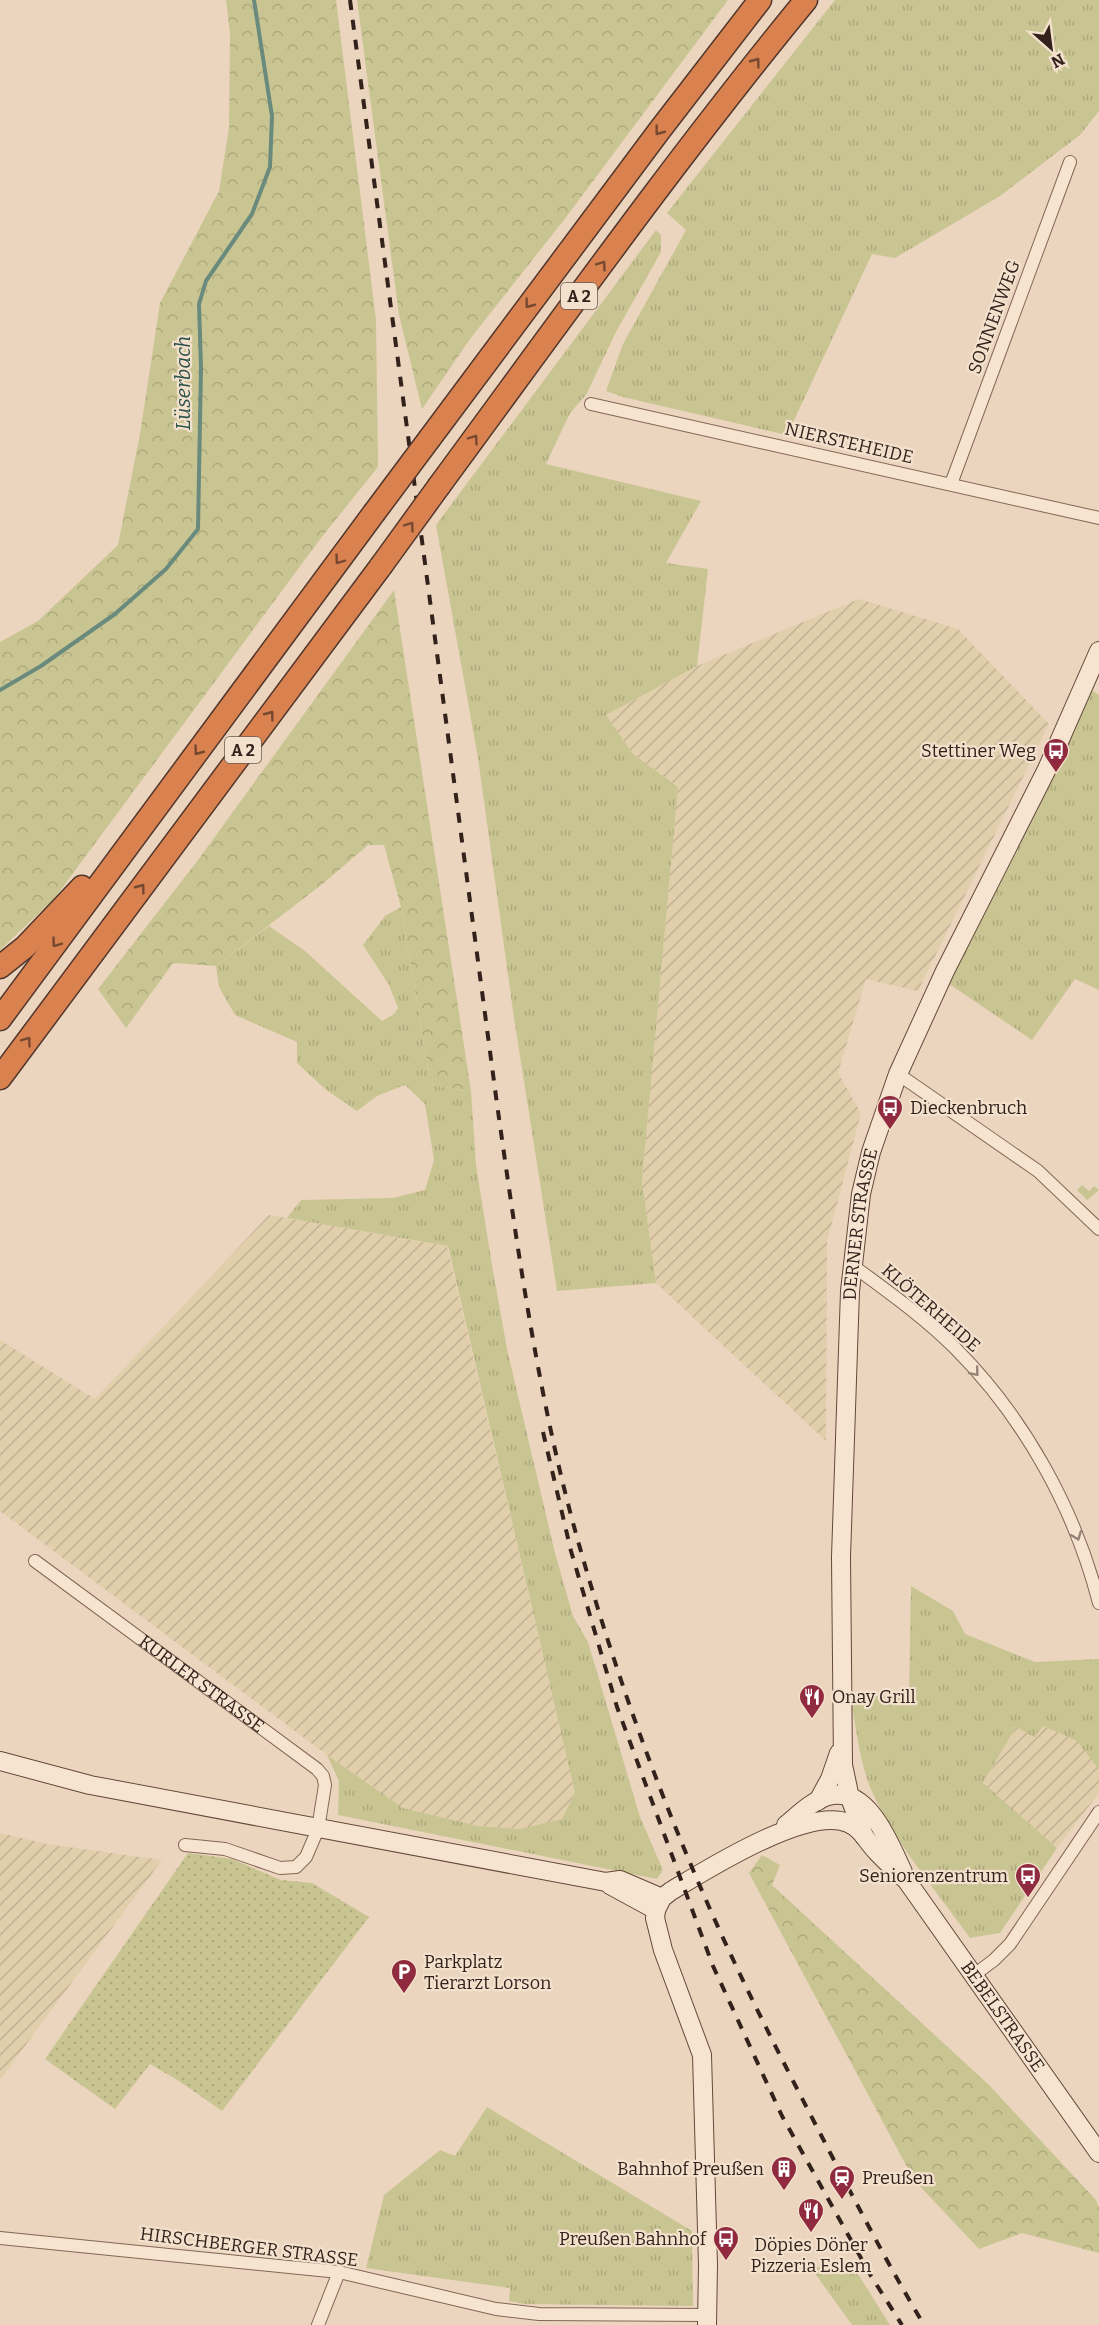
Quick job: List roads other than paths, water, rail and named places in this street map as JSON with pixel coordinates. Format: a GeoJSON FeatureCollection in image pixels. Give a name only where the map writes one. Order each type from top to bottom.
{"type":"FeatureCollection","features":[{"type":"Feature","properties":{"kind":"highway","name":"A 2"},"geometry":{"type":"LineString","coordinates":[[0,1019],[374,513],[659,131],[760,0]]}},
{"type":"Feature","properties":{"kind":"highway","name":"A 2"},"geometry":{"type":"LineString","coordinates":[[0,1078],[630,227],[806,0]]}},
{"type":"Feature","properties":{"kind":"highway"},"geometry":{"type":"LineString","coordinates":[[0,967],[25,947],[51,921],[165,795]]}},
{"type":"Feature","properties":{"kind":"street","name":"SONNENWEG"},"geometry":{"type":"LineString","coordinates":[[951,484],[1071,162]]}},
{"type":"Feature","properties":{"kind":"street","name":"NIERSTEHEIDE"},"geometry":{"type":"LineString","coordinates":[[591,404],[1099,518]]}},
{"type":"Feature","properties":{"kind":"street","name":"DERNER STRASSE"},"geometry":{"type":"LineString","coordinates":[[858,1796],[843,1765],[841,1557],[844,1415],[852,1265],[861,1194],[871,1152],[898,1074],[945,971],[1095,670],[1099,651]]}},
{"type":"Feature","properties":{"kind":"street"},"geometry":{"type":"LineString","coordinates":[[898,1074],[1038,1170],[1099,1229]]}},
{"type":"Feature","properties":{"kind":"street","name":"KLÖTERHEIDE"},"geometry":{"type":"LineString","coordinates":[[852,1265],[898,1298],[955,1348],[1007,1409],[1054,1484],[1074,1528],[1091,1573],[1099,1603]]}},
{"type":"Feature","properties":{"kind":"street","name":"KURLER STRASSE"},"geometry":{"type":"LineString","coordinates":[[35,1561],[317,1769],[323,1776],[325,1785],[318,1829]]}},
{"type":"Feature","properties":{"kind":"street","name":"DERNER STRASSE"},"geometry":{"type":"LineString","coordinates":[[818,1801],[830,1779],[844,1738]]}},
{"type":"Feature","properties":{"kind":"street"},"geometry":{"type":"LineString","coordinates":[[0,1761],[90,1785],[318,1829],[606,1882],[620,1880],[659,1904]]}},
{"type":"Feature","properties":{"kind":"street"},"geometry":{"type":"LineString","coordinates":[[707,2320],[708,2265],[702,2055],[657,1930],[659,1904],[695,1876],[772,1835],[818,1801],[835,1795],[858,1796]]}},
{"type":"Feature","properties":{"kind":"street"},"geometry":{"type":"LineString","coordinates":[[772,1835],[812,1821],[858,1796]]}},
{"type":"Feature","properties":{"kind":"street"},"geometry":{"type":"LineString","coordinates":[[858,1796],[864,1836]]}},
{"type":"Feature","properties":{"kind":"street","name":"BEBELSTRASSE"},"geometry":{"type":"LineString","coordinates":[[858,1796],[889,1840],[907,1881]]}},
{"type":"Feature","properties":{"kind":"street"},"geometry":{"type":"LineString","coordinates":[[974,1975],[1010,1944],[1099,1812]]}},
{"type":"Feature","properties":{"kind":"street"},"geometry":{"type":"LineString","coordinates":[[812,1821],[839,1820],[849,1823],[864,1836]]}},
{"type":"Feature","properties":{"kind":"street"},"geometry":{"type":"LineString","coordinates":[[185,1845],[225,1849],[280,1868],[290,1869],[296,1867],[306,1857],[318,1829]]}},
{"type":"Feature","properties":{"kind":"street","name":"BEBELSTRASSE"},"geometry":{"type":"LineString","coordinates":[[864,1836],[874,1850],[907,1881],[1099,2153]]}},
{"type":"Feature","properties":{"kind":"street","name":"HIRSCHBERGER STRASSE"},"geometry":{"type":"LineString","coordinates":[[0,2238],[339,2272],[496,2309],[539,2314],[707,2320]]}},
{"type":"Feature","properties":{"kind":"street"},"geometry":{"type":"LineString","coordinates":[[318,2325],[339,2272]]}},
{"type":"Feature","properties":{"kind":"waterway","name":"Lüserbach"},"geometry":{"type":"LineString","coordinates":[[0,690],[41,666],[115,614],[166,569],[198,529],[201,368],[199,304],[206,281],[252,214],[270,167],[272,116],[254,0]]}},
{"type":"Feature","properties":{"kind":"railway"},"geometry":{"type":"LineString","coordinates":[[350,0],[505,1160],[541,1384],[566,1494],[593,1593],[622,1682],[653,1770],[706,1900],[791,2077],[871,2231],[924,2325]]}},
{"type":"Feature","properties":{"kind":"railway"},"geometry":{"type":"LineString","coordinates":[[543,1432],[571,1551],[617,1707],[713,1966],[782,2116],[871,2276],[902,2325]]}},
{"type":"Feature","properties":{"kind":"place","name":"Stettiner Weg"},"geometry":{"type":"Point","coordinates":[1056,774]}},
{"type":"Feature","properties":{"kind":"place","name":"Dieckenbruch"},"geometry":{"type":"Point","coordinates":[890,1131]}},
{"type":"Feature","properties":{"kind":"place","name":"Onay Grill"},"geometry":{"type":"Point","coordinates":[812,1720]}},
{"type":"Feature","properties":{"kind":"place","name":"Seniorenzentrum"},"geometry":{"type":"Point","coordinates":[1028,1899]}},
{"type":"Feature","properties":{"kind":"place","name":"Parkplatz Tierarzt Lorson"},"geometry":{"type":"Point","coordinates":[404,1995]}},
{"type":"Feature","properties":{"kind":"place","name":"Bahnhof Preußen"},"geometry":{"type":"Point","coordinates":[784,2192]}},
{"type":"Feature","properties":{"kind":"place","name":"Preußen"},"geometry":{"type":"Point","coordinates":[842,2201]}},
{"type":"Feature","properties":{"kind":"place","name":"Döpies Döner Pizzeria Eslem"},"geometry":{"type":"Point","coordinates":[811,2234]}},
{"type":"Feature","properties":{"kind":"place","name":"Preußen Bahnhof"},"geometry":{"type":"Point","coordinates":[726,2262]}}]}
